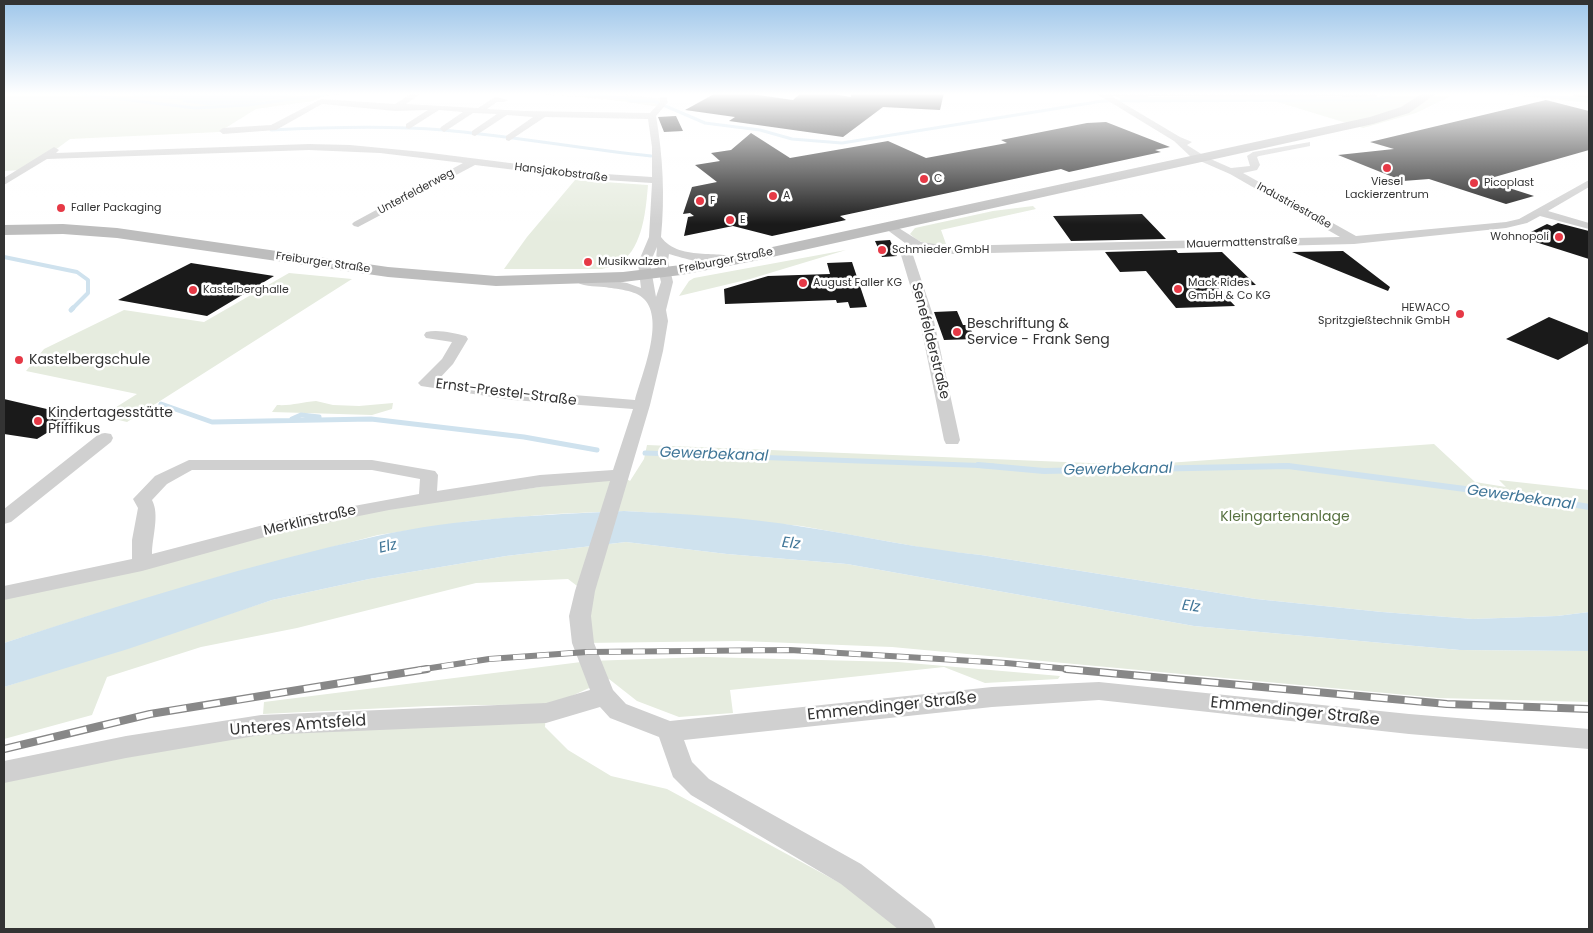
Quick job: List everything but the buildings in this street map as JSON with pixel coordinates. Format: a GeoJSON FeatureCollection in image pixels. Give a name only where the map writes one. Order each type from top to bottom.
{"type":"FeatureCollection","features":[{"type":"Feature","properties":{"kind":"street"},"geometry":{"type":"LineString","coordinates":[[655,137],[657,218],[655,237],[646,257],[645,274],[648,295],[659,310]]}},
{"type":"Feature","properties":{"kind":"street","name":"Industriestraße"},"geometry":{"type":"LineString","coordinates":[[1174,137],[1182,141],[1181,145],[1207,157],[1354,240]]}},
{"type":"Feature","properties":{"kind":"street","name":"Freiburger Straße"},"geometry":{"type":"LineString","coordinates":[[4,230],[70,229],[117,233],[423,276],[516,282],[580,280],[665,272],[732,260],[890,227],[1295,137]]}},
{"type":"Feature","properties":{"kind":"street"},"geometry":{"type":"LineString","coordinates":[[1182,141],[1244,148]]}},
{"type":"Feature","properties":{"kind":"street"},"geometry":{"type":"LineString","coordinates":[[4,182],[63,144]]}},
{"type":"Feature","properties":{"kind":"street","name":"Industriestraße"},"geometry":{"type":"LineString","coordinates":[[1229,171],[1253,168],[1255,165],[1252,156],[1256,154],[1307,144]]}},
{"type":"Feature","properties":{"kind":"street","name":"Hansjakobstraße"},"geometry":{"type":"LineString","coordinates":[[46,156],[309,147],[388,150],[591,177],[656,180]]}},
{"type":"Feature","properties":{"kind":"street","name":"Unterfelderweg"},"geometry":{"type":"LineString","coordinates":[[358,224],[474,162]]}},
{"type":"Feature","properties":{"kind":"street"},"geometry":{"type":"LineString","coordinates":[[1174,164],[1229,171]]}},
{"type":"Feature","properties":{"kind":"street","name":"Mauermattenstraße"},"geometry":{"type":"LineString","coordinates":[[890,227],[911,243],[922,247],[949,250],[1354,240],[1506,225],[1523,221],[1589,183]]}},
{"type":"Feature","properties":{"kind":"street"},"geometry":{"type":"LineString","coordinates":[[1540,212],[1589,226]]}},
{"type":"Feature","properties":{"kind":"street"},"geometry":{"type":"LineString","coordinates":[[655,237],[663,248],[695,258],[732,260]]}},
{"type":"Feature","properties":{"kind":"street","name":"Senefelderstraße"},"geometry":{"type":"LineString","coordinates":[[911,243],[907,255],[926,312],[952,440]]}},
{"type":"Feature","properties":{"kind":"street","name":"Emmendinger Straße"},"geometry":{"type":"LineString","coordinates":[[663,248],[662,261],[668,282],[659,310],[661,321],[656,352],[642,405],[587,585],[580,616],[582,643],[604,696],[618,711],[670,731],[992,697],[1099,691],[1409,724],[1589,739]]}},
{"type":"Feature","properties":{"kind":"street"},"geometry":{"type":"LineString","coordinates":[[580,280],[627,288],[648,295]]}},
{"type":"Feature","properties":{"kind":"street","name":"Ernst-Prestel-Straße"},"geometry":{"type":"LineString","coordinates":[[431,335],[461,340],[448,361],[426,382],[513,395],[642,405]]}},
{"type":"Feature","properties":{"kind":"street"},"geometry":{"type":"LineString","coordinates":[[4,518],[105,438]]}},
{"type":"Feature","properties":{"kind":"street"},"geometry":{"type":"LineString","coordinates":[[142,564],[142,540],[147,508],[142,499],[161,480],[189,464],[372,465],[429,476],[428,498]]}},
{"type":"Feature","properties":{"kind":"street","name":"Merklinstraße"},"geometry":{"type":"LineString","coordinates":[[4,593],[142,564],[294,523],[428,498],[540,481],[619,482]]}},
{"type":"Feature","properties":{"kind":"street","name":"Unteres Amtsfeld"},"geometry":{"type":"LineString","coordinates":[[4,772],[126,747],[261,725],[546,713],[604,696]]}},
{"type":"Feature","properties":{"kind":"street"},"geometry":{"type":"LineString","coordinates":[[670,731],[672,743],[682,769],[700,787],[851,874],[920,929]]}},
{"type":"Feature","properties":{"kind":"green space"},"geometry":{"type":"Polygon","coordinates":[[[4,137],[122,137],[70,139],[47,156],[22,170],[4,171],[4,137]]]}},
{"type":"Feature","properties":{"kind":"green space"},"geometry":{"type":"Polygon","coordinates":[[[575,180],[648,185],[642,227],[634,247],[628,255],[621,262],[602,269],[504,269],[527,237],[575,180]]]}},
{"type":"Feature","properties":{"kind":"green space"},"geometry":{"type":"Polygon","coordinates":[[[1033,206],[1036,209],[941,230],[946,244],[927,244],[910,234],[915,228],[993,211],[1033,206]]]}},
{"type":"Feature","properties":{"kind":"green space"},"geometry":{"type":"Polygon","coordinates":[[[846,250],[750,279],[679,296],[689,281],[694,278],[846,250]]]}},
{"type":"Feature","properties":{"kind":"green space"},"geometry":{"type":"Polygon","coordinates":[[[289,273],[352,279],[127,422],[102,416],[137,394],[26,371],[44,349],[124,310],[204,322],[289,273]]]}},
{"type":"Feature","properties":{"kind":"green space"},"geometry":{"type":"Polygon","coordinates":[[[316,401],[333,405],[359,406],[393,403],[392,409],[372,415],[272,412],[277,405],[316,401]]]}},
{"type":"Feature","properties":{"kind":"green space","name":"Kleingartenanlage"},"geometry":{"type":"Polygon","coordinates":[[[1434,444],[1475,482],[1506,487],[1499,480],[1589,490],[1589,612],[1557,616],[1473,619],[1256,599],[981,555],[942,551],[801,526],[624,511],[554,514],[471,521],[378,535],[263,565],[95,614],[4,643],[4,593],[142,564],[294,523],[621,475],[630,481],[644,459],[647,445],[1139,465],[1434,444]]]}},
{"type":"Feature","properties":{"kind":"green space"},"geometry":{"type":"Polygon","coordinates":[[[626,542],[727,554],[847,564],[1194,626],[1460,650],[1589,651],[1589,702],[1439,698],[892,647],[741,641],[583,643],[585,592],[568,579],[476,583],[297,628],[201,647],[107,677],[92,715],[4,739],[4,687],[272,600],[369,579],[506,556],[626,542]]]}},
{"type":"Feature","properties":{"kind":"green space"},"geometry":{"type":"Polygon","coordinates":[[[705,657],[898,662],[1060,676],[1058,679],[985,683],[944,667],[730,690],[733,713],[679,717],[637,701],[609,679],[554,704],[429,706],[263,714],[264,702],[589,661],[705,657]]]}},
{"type":"Feature","properties":{"kind":"green space"},"geometry":{"type":"Polygon","coordinates":[[[546,713],[545,727],[568,750],[611,776],[667,789],[864,896],[901,929],[4,929],[4,772],[126,747],[261,725],[546,713]]]}},
{"type":"Feature","properties":{"kind":"water","name":"Elz"},"geometry":{"type":"Polygon","coordinates":[[[624,511],[714,516],[782,524],[1256,599],[1473,619],[1557,616],[1589,612],[1589,651],[1460,650],[1194,626],[847,564],[727,554],[626,542],[506,556],[369,579],[272,600],[128,649],[4,687],[4,643],[142,599],[236,572],[377,536],[438,525],[500,518],[624,511]]]}},
{"type":"Feature","properties":{"kind":"waterway"},"geometry":{"type":"LineString","coordinates":[[499,137],[651,156]]}},
{"type":"Feature","properties":{"kind":"waterway"},"geometry":{"type":"LineString","coordinates":[[783,137],[842,143],[882,137]]}},
{"type":"Feature","properties":{"kind":"waterway","name":"Gewerbekanal"},"geometry":{"type":"LineString","coordinates":[[4,257],[77,272],[88,280],[88,293],[71,310]]}},
{"type":"Feature","properties":{"kind":"waterway","name":"Gewerbekanal"},"geometry":{"type":"LineString","coordinates":[[161,404],[212,422],[371,419],[524,437],[597,450]]}},
{"type":"Feature","properties":{"kind":"waterway","name":"Gewerbekanal"},"geometry":{"type":"LineString","coordinates":[[292,419],[301,415],[319,417]]}},
{"type":"Feature","properties":{"kind":"waterway","name":"Gewerbekanal"},"geometry":{"type":"LineString","coordinates":[[645,453],[986,466]]}},
{"type":"Feature","properties":{"kind":"waterway","name":"Gewerbekanal"},"geometry":{"type":"LineString","coordinates":[[978,465],[986,466]]}},
{"type":"Feature","properties":{"kind":"waterway","name":"Gewerbekanal"},"geometry":{"type":"LineString","coordinates":[[986,466],[993,466]]}},
{"type":"Feature","properties":{"kind":"waterway","name":"Gewerbekanal"},"geometry":{"type":"LineString","coordinates":[[986,466],[1044,471],[1288,466]]}},
{"type":"Feature","properties":{"kind":"waterway","name":"Gewerbekanal"},"geometry":{"type":"LineString","coordinates":[[1279,466],[1288,466]]}},
{"type":"Feature","properties":{"kind":"waterway","name":"Gewerbekanal"},"geometry":{"type":"LineString","coordinates":[[1288,466],[1542,499],[1589,507]]}},
{"type":"Feature","properties":{"kind":"railway"},"geometry":{"type":"LineString","coordinates":[[418,670],[489,659],[587,652],[790,650],[1006,663],[1080,670]]}},
{"type":"Feature","properties":{"kind":"railway"},"geometry":{"type":"LineString","coordinates":[[4,749],[150,714],[427,669]]}},
{"type":"Feature","properties":{"kind":"railway"},"geometry":{"type":"LineString","coordinates":[[1066,669],[1447,704],[1589,709]]}},
{"type":"Feature","properties":{"kind":"place","name":"Viesel Lackierzentrum"},"geometry":{"type":"Point","coordinates":[1387,168]}},
{"type":"Feature","properties":{"kind":"place","name":"C"},"geometry":{"type":"Point","coordinates":[924,179]}},
{"type":"Feature","properties":{"kind":"place","name":"Picoplast"},"geometry":{"type":"Point","coordinates":[1474,183]}},
{"type":"Feature","properties":{"kind":"place","name":"A"},"geometry":{"type":"Point","coordinates":[773,196]}},
{"type":"Feature","properties":{"kind":"place","name":"F"},"geometry":{"type":"Point","coordinates":[700,201]}},
{"type":"Feature","properties":{"kind":"place","name":"Faller Packaging"},"geometry":{"type":"Point","coordinates":[61,208]}},
{"type":"Feature","properties":{"kind":"place","name":"E"},"geometry":{"type":"Point","coordinates":[730,220]}},
{"type":"Feature","properties":{"kind":"place","name":"Wohnopoli"},"geometry":{"type":"Point","coordinates":[1559,237]}},
{"type":"Feature","properties":{"kind":"place","name":"Schmieder GmbH"},"geometry":{"type":"Point","coordinates":[882,250]}},
{"type":"Feature","properties":{"kind":"place","name":"Musikwalzen"},"geometry":{"type":"Point","coordinates":[588,262]}},
{"type":"Feature","properties":{"kind":"place","name":"August Faller KG"},"geometry":{"type":"Point","coordinates":[803,283]}},
{"type":"Feature","properties":{"kind":"place","name":"Mack Rides GmbH & Co KG"},"geometry":{"type":"Point","coordinates":[1178,289]}},
{"type":"Feature","properties":{"kind":"place","name":"Kastelberghalle"},"geometry":{"type":"Point","coordinates":[193,290]}},
{"type":"Feature","properties":{"kind":"place","name":"HEWACO Spritzgießtechnik GmbH"},"geometry":{"type":"Point","coordinates":[1460,314]}},
{"type":"Feature","properties":{"kind":"place","name":"Beschriftung & Service - Frank Seng"},"geometry":{"type":"Point","coordinates":[957,332]}},
{"type":"Feature","properties":{"kind":"place","name":"Kastelbergschule"},"geometry":{"type":"Point","coordinates":[19,360]}},
{"type":"Feature","properties":{"kind":"place","name":"Kindertagesstätte Pfiffikus"},"geometry":{"type":"Point","coordinates":[38,421]}}]}
